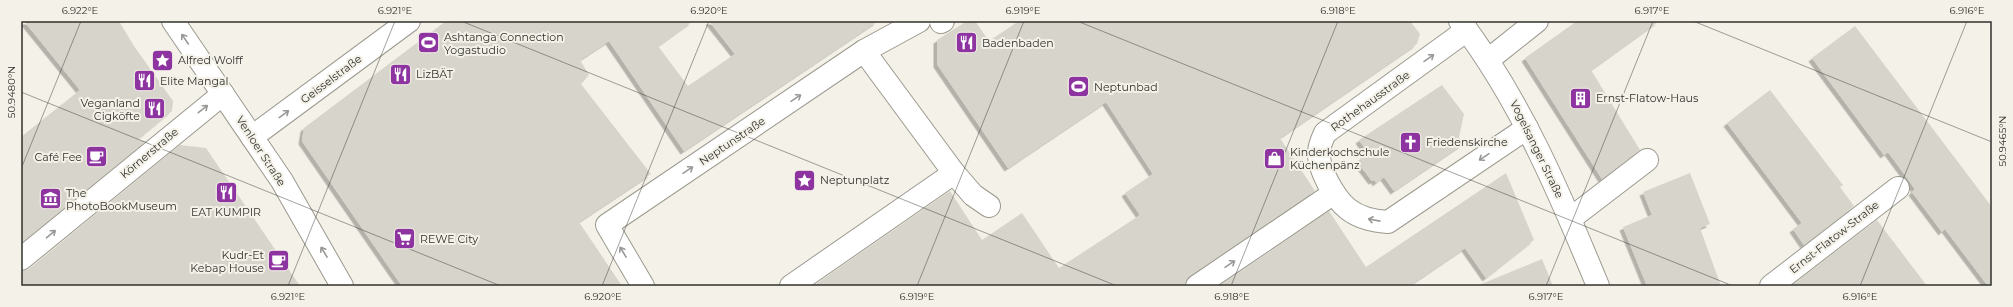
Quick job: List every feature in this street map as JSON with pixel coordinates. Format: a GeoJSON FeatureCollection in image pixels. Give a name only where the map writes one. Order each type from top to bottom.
{"type":"FeatureCollection","features":[{"type":"Feature","properties":{"kind":"street","name":"Venloer Straße"},"geometry":{"type":"LineString","coordinates":[[173,21],[286,188],[342,286]]}},
{"type":"Feature","properties":{"kind":"street","name":"Geisselstraße"},"geometry":{"type":"LineString","coordinates":[[252,136],[409,21]]}},
{"type":"Feature","properties":{"kind":"street","name":"Neptunstraße"},"geometry":{"type":"LineString","coordinates":[[643,286],[607,225],[864,51],[919,21]]}},
{"type":"Feature","properties":{"kind":"street"},"geometry":{"type":"LineString","coordinates":[[1488,60],[1537,21]]}},
{"type":"Feature","properties":{"kind":"street","name":"Vogelsanger Straße"},"geometry":{"type":"LineString","coordinates":[[1464,26],[1488,60],[1513,100],[1528,128],[1570,219],[1598,286]]}},
{"type":"Feature","properties":{"kind":"street","name":"Rothehausstraße"},"geometry":{"type":"LineString","coordinates":[[1464,26],[1326,133],[1320,144],[1319,155],[1325,177],[1334,193],[1348,209],[1370,220],[1388,222],[1528,128]]}},
{"type":"Feature","properties":{"kind":"street"},"geometry":{"type":"LineString","coordinates":[[864,51],[954,173],[973,195],[988,206]]}},
{"type":"Feature","properties":{"kind":"street","name":"Körnerstraße"},"geometry":{"type":"LineString","coordinates":[[21,259],[223,94]]}},
{"type":"Feature","properties":{"kind":"street"},"geometry":{"type":"LineString","coordinates":[[1570,219],[1647,160]]}},
{"type":"Feature","properties":{"kind":"street"},"geometry":{"type":"LineString","coordinates":[[791,286],[954,173]]}},
{"type":"Feature","properties":{"kind":"street","name":"Ernst-Flatow-Straße"},"geometry":{"type":"LineString","coordinates":[[1771,286],[1898,188]]}},
{"type":"Feature","properties":{"kind":"street"},"geometry":{"type":"LineString","coordinates":[[1198,286],[1334,193]]}},
{"type":"Feature","properties":{"kind":"building"},"geometry":{"type":"Polygon","coordinates":[[[24,21],[119,21],[134,46],[173,101],[172,111],[137,140],[146,141],[21,243],[21,137],[80,90],[24,21]]]}},
{"type":"Feature","properties":{"kind":"building"},"geometry":{"type":"Polygon","coordinates":[[[446,21],[693,21],[658,46],[688,86],[735,54],[709,21],[878,21],[684,151],[609,41],[580,60],[589,75],[581,84],[651,174],[579,222],[622,286],[402,286],[302,141],[304,128],[446,21]]]}},
{"type":"Feature","properties":{"kind":"building"},"geometry":{"type":"Polygon","coordinates":[[[967,21],[975,21],[989,41],[1019,21],[1410,21],[1420,34],[1417,44],[1280,138],[1315,191],[1190,276],[1186,280],[1185,286],[813,286],[950,191],[982,240],[1022,213],[1059,268],[1140,215],[1125,193],[1153,174],[1106,102],[1008,168],[937,64],[937,40],[967,21]]]}},
{"type":"Feature","properties":{"kind":"building","name":"Ernst-Flatow-Haus"},"geometry":{"type":"Polygon","coordinates":[[[1577,21],[1659,21],[1591,70],[1640,150],[1602,179],[1525,58],[1577,21]]]}},
{"type":"Feature","properties":{"kind":"building"},"geometry":{"type":"Polygon","coordinates":[[[1855,26],[1992,207],[1992,286],[1988,286],[1945,229],[1942,232],[1912,192],[1915,189],[1888,152],[1884,155],[1812,58],[1855,26]]]}},
{"type":"Feature","properties":{"kind":"building","name":"Friedenskirche"},"geometry":{"type":"Polygon","coordinates":[[[1442,85],[1464,114],[1459,137],[1463,144],[1394,191],[1384,177],[1376,183],[1375,180],[1372,181],[1359,164],[1362,162],[1360,159],[1368,153],[1359,140],[1442,85]]]}},
{"type":"Feature","properties":{"kind":"building"},"geometry":{"type":"Polygon","coordinates":[[[1770,90],[1843,185],[1840,187],[1854,206],[1804,245],[1793,229],[1802,223],[1727,123],[1770,90]]]}},
{"type":"Feature","properties":{"kind":"building"},"geometry":{"type":"Polygon","coordinates":[[[180,145],[206,148],[300,286],[21,286],[21,271],[29,269],[180,145]]]}},
{"type":"Feature","properties":{"kind":"building"},"geometry":{"type":"Polygon","coordinates":[[[1506,173],[1534,240],[1486,278],[1465,248],[1409,286],[1219,286],[1329,211],[1366,267],[1506,173]]]}},
{"type":"Feature","properties":{"kind":"building"},"geometry":{"type":"Polygon","coordinates":[[[1690,173],[1710,224],[1700,228],[1721,286],[1647,286],[1623,227],[1652,215],[1643,192],[1690,173]]]}},
{"type":"Feature","properties":{"kind":"building"},"geometry":{"type":"Polygon","coordinates":[[[1877,220],[1927,286],[1791,286],[1877,220]]]}},
{"type":"Feature","properties":{"kind":"building"},"geometry":{"type":"Polygon","coordinates":[[[1542,259],[1553,286],[1479,286],[1479,285],[1542,259]]]}},
{"type":"Feature","properties":{"kind":"place","name":"Ashtanga Connection Yogastudio"},"geometry":{"type":"Point","coordinates":[428,43]}},
{"type":"Feature","properties":{"kind":"place","name":"Badenbaden"},"geometry":{"type":"Point","coordinates":[967,43]}},
{"type":"Feature","properties":{"kind":"place","name":"Alfred Wolff"},"geometry":{"type":"Point","coordinates":[162,60]}},
{"type":"Feature","properties":{"kind":"place","name":"LizBÄT"},"geometry":{"type":"Point","coordinates":[401,74]}},
{"type":"Feature","properties":{"kind":"place","name":"Elite Mangal"},"geometry":{"type":"Point","coordinates":[145,81]}},
{"type":"Feature","properties":{"kind":"place","name":"Neptunbad"},"geometry":{"type":"Point","coordinates":[1078,87]}},
{"type":"Feature","properties":{"kind":"place","name":"Ernst-Flatow-Haus"},"geometry":{"type":"Point","coordinates":[1580,98]}},
{"type":"Feature","properties":{"kind":"place","name":"Veganland Cigköfte"},"geometry":{"type":"Point","coordinates":[155,109]}},
{"type":"Feature","properties":{"kind":"place","name":"Friedenskirche"},"geometry":{"type":"Point","coordinates":[1411,142]}},
{"type":"Feature","properties":{"kind":"place","name":"Café Fee"},"geometry":{"type":"Point","coordinates":[97,157]}},
{"type":"Feature","properties":{"kind":"place","name":"Kinderkochschule Küchenpänz"},"geometry":{"type":"Point","coordinates":[1274,158]}},
{"type":"Feature","properties":{"kind":"place","name":"Neptunplatz"},"geometry":{"type":"Point","coordinates":[805,180]}},
{"type":"Feature","properties":{"kind":"place","name":"EAT KUMPIR"},"geometry":{"type":"Point","coordinates":[226,192]}},
{"type":"Feature","properties":{"kind":"place","name":"The PhotoBookMuseum"},"geometry":{"type":"Point","coordinates":[51,199]}},
{"type":"Feature","properties":{"kind":"place","name":"REWE City"},"geometry":{"type":"Point","coordinates":[404,239]}},
{"type":"Feature","properties":{"kind":"place","name":"Kudr-Et Kebap House"},"geometry":{"type":"Point","coordinates":[279,261]}}]}
